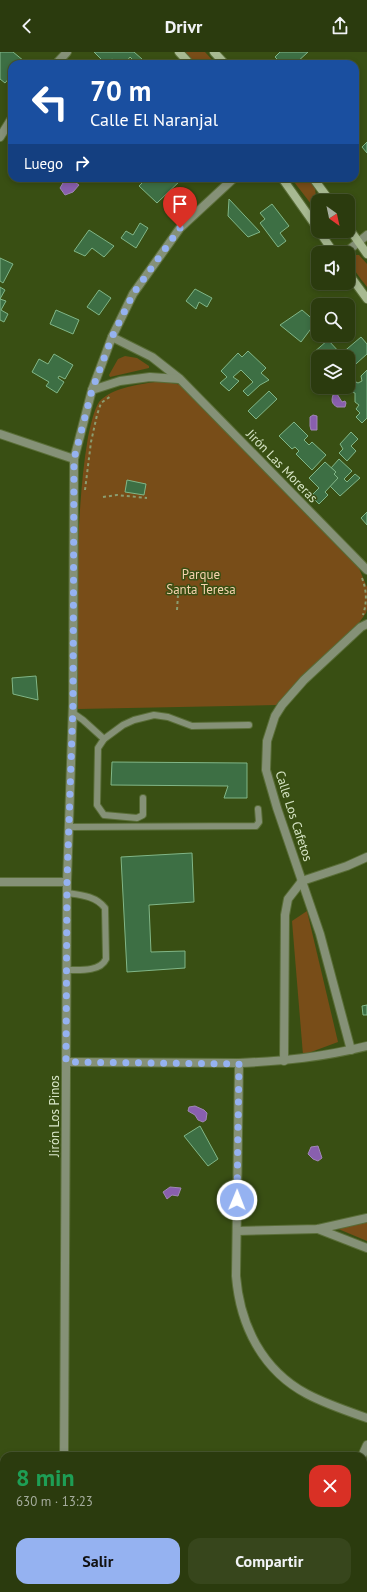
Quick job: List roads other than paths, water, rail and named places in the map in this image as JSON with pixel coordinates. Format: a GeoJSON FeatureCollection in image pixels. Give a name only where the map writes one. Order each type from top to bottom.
{"type":"FeatureCollection","features":[{"type":"Feature","properties":{"kind":"main road"},"geometry":{"type":"LineString","coordinates":[[179,52],[186,60]]}},
{"type":"Feature","properties":{"kind":"main road"},"geometry":{"type":"LineString","coordinates":[[214,52],[221,60]]}},
{"type":"Feature","properties":{"kind":"main road"},"geometry":{"type":"LineString","coordinates":[[285,182],[311,219]]}},
{"type":"Feature","properties":{"kind":"main road"},"geometry":{"type":"LineString","coordinates":[[316,182],[325,194]]}},
{"type":"Feature","properties":{"kind":"main road"},"geometry":{"type":"LineString","coordinates":[[355,237],[367,254]]}},
{"type":"Feature","properties":{"kind":"main road"},"geometry":{"type":"LineString","coordinates":[[355,283],[367,299]]}},
{"type":"Feature","properties":{"kind":"street"},"geometry":{"type":"LineString","coordinates":[[60,60],[67,52]]}},
{"type":"Feature","properties":{"kind":"street"},"geometry":{"type":"LineString","coordinates":[[0,137],[8,124]]}},
{"type":"Feature","properties":{"kind":"street","name":"Jirón Los Pinos"},"geometry":{"type":"LineString","coordinates":[[64,1452],[67,882],[72,713],[74,459],[92,390],[112,337],[133,294],[180,228],[230,182]]}},
{"type":"Feature","properties":{"kind":"street"},"geometry":{"type":"LineString","coordinates":[[355,246],[367,235]]}},
{"type":"Feature","properties":{"kind":"street","name":"Jirón Las Moreras"},"geometry":{"type":"LineString","coordinates":[[112,337],[152,357],[180,379],[364,573]]}},
{"type":"Feature","properties":{"kind":"street"},"geometry":{"type":"LineString","coordinates":[[92,390],[120,381],[143,378],[180,379]]}},
{"type":"Feature","properties":{"kind":"street"},"geometry":{"type":"LineString","coordinates":[[0,434],[74,459]]}},
{"type":"Feature","properties":{"kind":"street","name":"Calle Los Cafetos"},"geometry":{"type":"LineString","coordinates":[[351,1050],[320,934],[266,770],[267,742],[275,716],[282,704],[304,680],[364,622]]}},
{"type":"Feature","properties":{"kind":"street"},"geometry":{"type":"LineString","coordinates":[[302,881],[347,866],[367,857]]}},
{"type":"Feature","properties":{"kind":"street","name":"Calle Los Cafetos"},"geometry":{"type":"LineString","coordinates":[[284,1061],[285,915],[288,899],[302,881]]}},
{"type":"Feature","properties":{"kind":"street"},"geometry":{"type":"LineString","coordinates":[[0,882],[67,882]]}},
{"type":"Feature","properties":{"kind":"street"},"geometry":{"type":"LineString","coordinates":[[66,1062],[239,1064],[284,1061],[322,1056],[367,1046]]}},
{"type":"Feature","properties":{"kind":"street"},"geometry":{"type":"LineString","coordinates":[[239,1064],[236,1276],[240,1306],[249,1332],[262,1355],[281,1375],[306,1393],[367,1418]]}},
{"type":"Feature","properties":{"kind":"street"},"geometry":{"type":"LineString","coordinates":[[237,1231],[318,1229],[367,1218]]}},
{"type":"Feature","properties":{"kind":"street"},"geometry":{"type":"LineString","coordinates":[[318,1229],[367,1248]]}},
{"type":"Feature","properties":{"kind":"lane"},"geometry":{"type":"LineString","coordinates":[[72,713],[84,720],[104,739]]}},
{"type":"Feature","properties":{"kind":"lane"},"geometry":{"type":"LineString","coordinates":[[143,798],[143,815],[137,818],[104,815],[97,805],[98,748],[104,739],[123,725],[134,720],[154,715],[168,717],[192,726],[249,725]]}},
{"type":"Feature","properties":{"kind":"lane"},"geometry":{"type":"LineString","coordinates":[[69,828],[256,826],[259,822],[258,809]]}},
{"type":"Feature","properties":{"kind":"lane"},"geometry":{"type":"LineString","coordinates":[[67,893],[89,896],[103,904],[105,908],[106,959],[102,964],[87,970],[67,970]]}},
{"type":"Feature","properties":{"kind":"park label","name":"Parque Santa Teresa"},"geometry":{"type":"Point","coordinates":[201,582]}}]}
